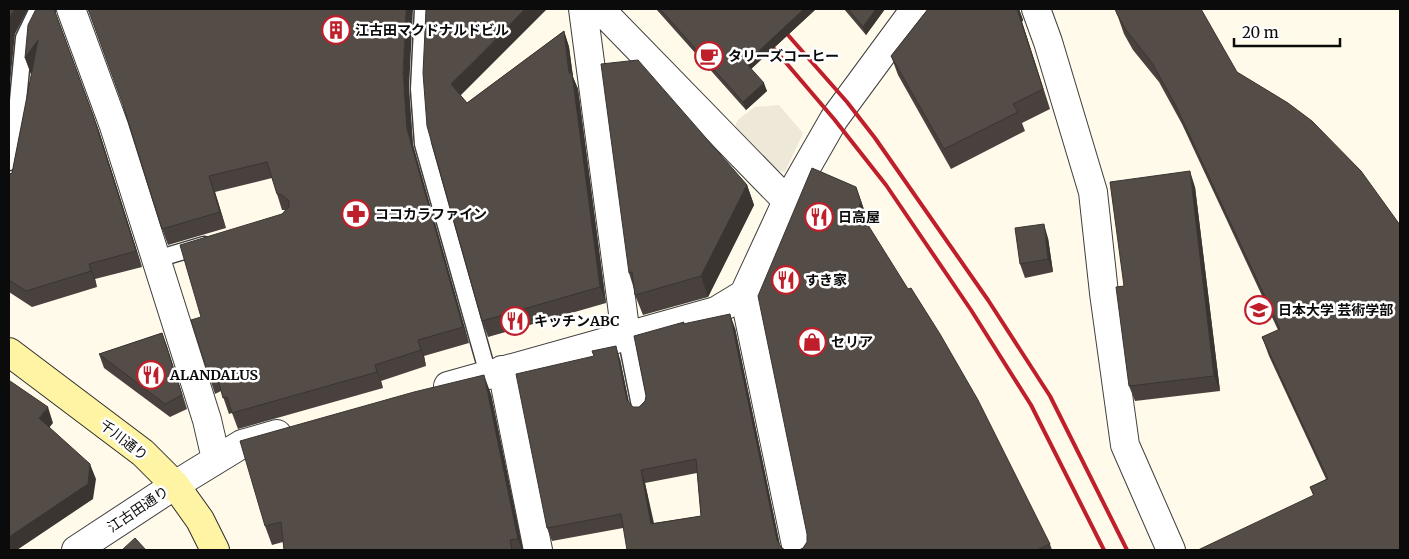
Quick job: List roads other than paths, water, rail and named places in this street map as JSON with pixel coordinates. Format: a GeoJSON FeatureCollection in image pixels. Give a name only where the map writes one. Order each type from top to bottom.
{"type":"FeatureCollection","features":[{"type":"Feature","properties":{"kind":"main road","name":"千川通り"},"geometry":{"type":"LineString","coordinates":[[9,352],[143,453],[175,485],[200,520],[215,550]]}},
{"type":"Feature","properties":{"kind":"street"},"geometry":{"type":"LineString","coordinates":[[71,9],[114,126],[157,259],[208,420],[216,459]]}},
{"type":"Feature","properties":{"kind":"street"},"geometry":{"type":"LineString","coordinates":[[583,9],[626,336]]}},
{"type":"Feature","properties":{"kind":"street"},"geometry":{"type":"LineString","coordinates":[[600,9],[787,201]]}},
{"type":"Feature","properties":{"kind":"street"},"geometry":{"type":"LineString","coordinates":[[422,393],[716,312],[744,294],[787,201],[834,119],[914,9]]}},
{"type":"Feature","properties":{"kind":"street"},"geometry":{"type":"LineString","coordinates":[[1036,9],[1048,42],[1092,192],[1125,445],[1171,550]]}},
{"type":"Feature","properties":{"kind":"street"},"geometry":{"type":"LineString","coordinates":[[744,294],[797,550]]}},
{"type":"Feature","properties":{"kind":"street"},"geometry":{"type":"LineString","coordinates":[[495,372],[538,550]]}},
{"type":"Feature","properties":{"kind":"street","name":"江古田通り"},"geometry":{"type":"LineString","coordinates":[[76,550],[175,485],[242,444],[299,428]]}},
{"type":"Feature","properties":{"kind":"lane"},"geometry":{"type":"LineString","coordinates":[[9,162],[15,132],[24,38],[38,9]]}},
{"type":"Feature","properties":{"kind":"lane"},"geometry":{"type":"LineString","coordinates":[[423,9],[419,89],[423,144],[495,372]]}},
{"type":"Feature","properties":{"kind":"lane"},"geometry":{"type":"LineString","coordinates":[[157,259],[221,240]]}},
{"type":"Feature","properties":{"kind":"lane"},"geometry":{"type":"LineString","coordinates":[[626,336],[641,411]]}},
{"type":"Feature","properties":{"kind":"railway"},"geometry":{"type":"LineString","coordinates":[[765,9],[847,102],[875,138],[988,300],[1050,396],[1127,550]]}},
{"type":"Feature","properties":{"kind":"railway"},"geometry":{"type":"LineString","coordinates":[[764,37],[834,119],[886,185],[971,310],[1031,405],[1104,550]]}},
{"type":"Feature","properties":{"kind":"place","name":"江古田マクドナルドビル"},"geometry":{"type":"Point","coordinates":[336,30]}},
{"type":"Feature","properties":{"kind":"place","name":"タリーズコーヒー"},"geometry":{"type":"Point","coordinates":[709,56]}},
{"type":"Feature","properties":{"kind":"place","name":"ココカラファイン"},"geometry":{"type":"Point","coordinates":[356,214]}},
{"type":"Feature","properties":{"kind":"place","name":"日高屋"},"geometry":{"type":"Point","coordinates":[819,217]}},
{"type":"Feature","properties":{"kind":"place","name":"すき家"},"geometry":{"type":"Point","coordinates":[786,280]}},
{"type":"Feature","properties":{"kind":"place","name":"日本大学 芸術学部"},"geometry":{"type":"Point","coordinates":[1259,310]}},
{"type":"Feature","properties":{"kind":"place","name":"キッチンABC"},"geometry":{"type":"Point","coordinates":[515,321]}},
{"type":"Feature","properties":{"kind":"place","name":"セリア"},"geometry":{"type":"Point","coordinates":[812,342]}},
{"type":"Feature","properties":{"kind":"place","name":"ALANDALUS"},"geometry":{"type":"Point","coordinates":[151,375]}}]}
